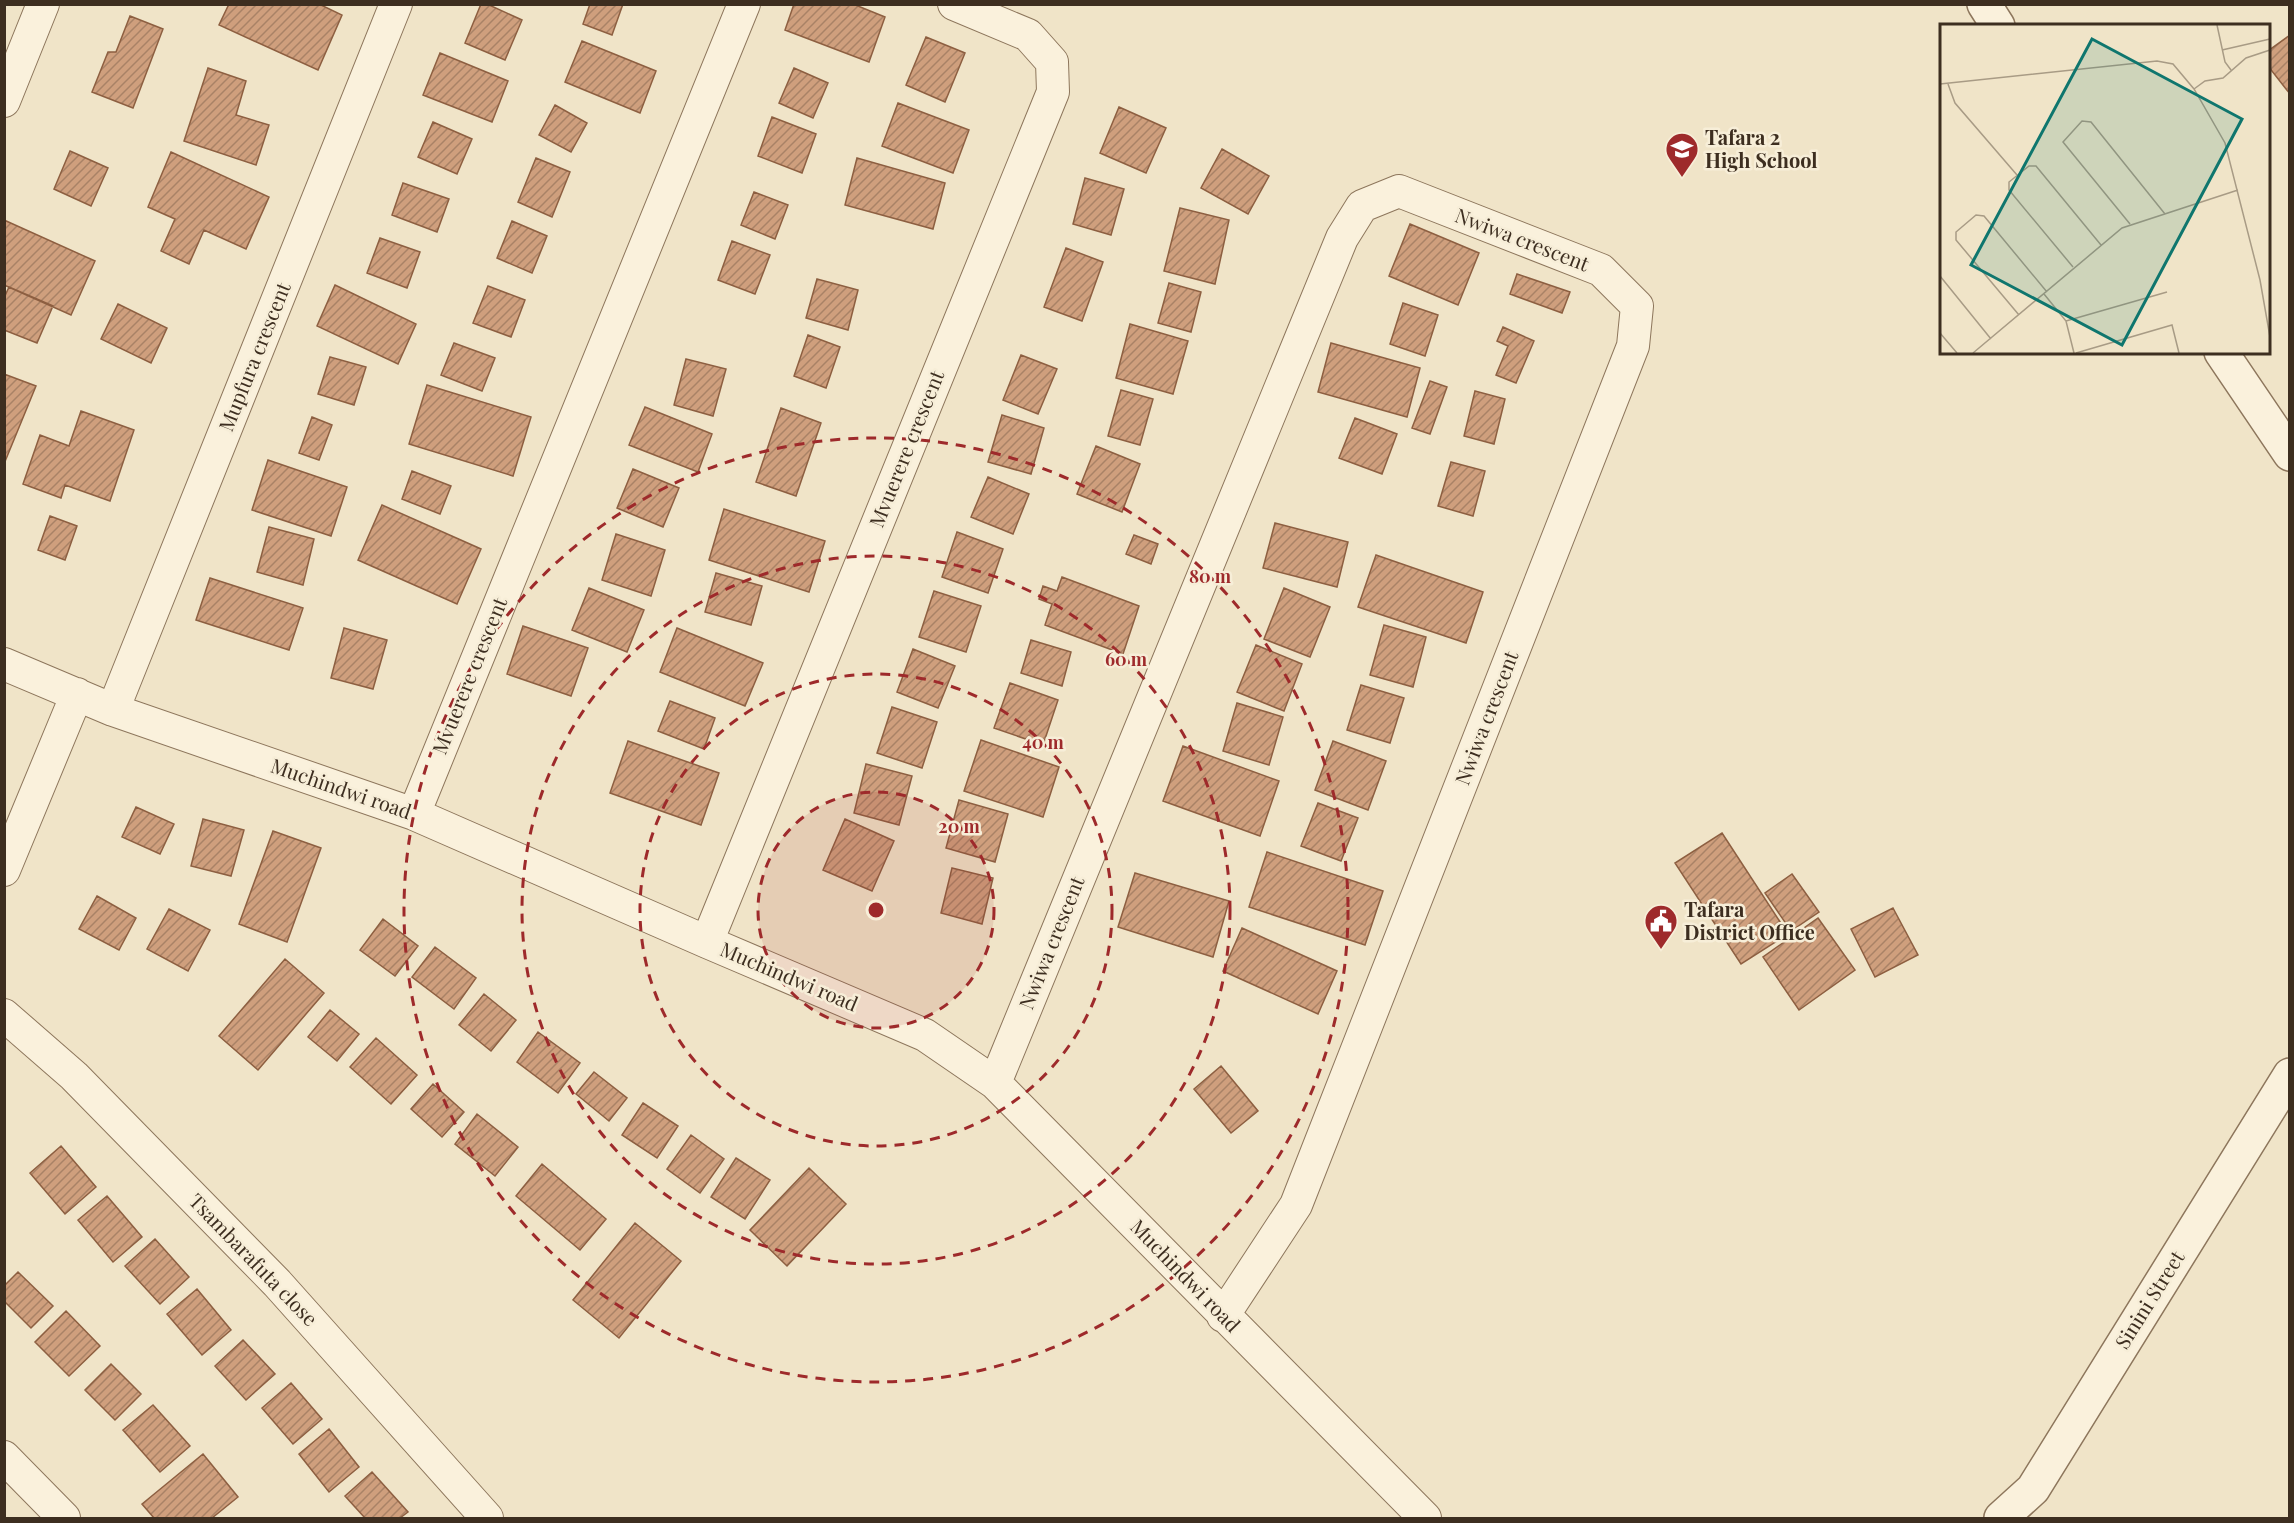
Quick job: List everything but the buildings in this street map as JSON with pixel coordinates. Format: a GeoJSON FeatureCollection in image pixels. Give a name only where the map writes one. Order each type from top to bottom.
{"type":"FeatureCollection","features":[{"type":"Feature","properties":{"kind":"street"},"geometry":{"type":"LineString","coordinates":[[4,101],[43,4]]}},
{"type":"Feature","properties":{"kind":"street","name":"Mupfura crescent"},"geometry":{"type":"LineString","coordinates":[[113,710],[396,4]]}},
{"type":"Feature","properties":{"kind":"street","name":"Mvuerere crescent"},"geometry":{"type":"LineString","coordinates":[[414,813],[744,4]]}},
{"type":"Feature","properties":{"kind":"street","name":"Mvuerere crescent"},"geometry":{"type":"LineString","coordinates":[[707,942],[1053,92],[1052,62],[1028,35],[954,4]]}},
{"type":"Feature","properties":{"kind":"street"},"geometry":{"type":"LineString","coordinates":[[1984,4],[1997,24]]}},
{"type":"Feature","properties":{"kind":"street","name":"Nwiwa crescent"},"geometry":{"type":"LineString","coordinates":[[995,1083],[1342,238],[1362,206],[1398,191],[1601,270],[1637,306],[1633,346],[1296,1205],[1223,1316]]}},
{"type":"Feature","properties":{"kind":"street"},"geometry":{"type":"LineString","coordinates":[[2222,354],[2289,454]]}},
{"type":"Feature","properties":{"kind":"street","name":"Muchindwi road"},"geometry":{"type":"LineString","coordinates":[[4,664],[113,710],[414,813],[925,1035],[995,1083],[1425,1518]]}},
{"type":"Feature","properties":{"kind":"street"},"geometry":{"type":"LineString","coordinates":[[4,870],[77,694]]}},
{"type":"Feature","properties":{"kind":"street","name":"Tsambarafuta close"},"geometry":{"type":"LineString","coordinates":[[4,1015],[74,1076],[277,1282],[487,1518]]}},
{"type":"Feature","properties":{"kind":"street","name":"Sinini Street"},"geometry":{"type":"LineString","coordinates":[[2001,1518],[2033,1489],[2289,1075]]}},
{"type":"Feature","properties":{"kind":"street"},"geometry":{"type":"LineString","coordinates":[[4,1457],[64,1518]]}},
{"type":"Feature","properties":{"kind":"place","name":"Tafara 2 High School"},"geometry":{"type":"Point","coordinates":[1682,178]}},
{"type":"Feature","properties":{"kind":"place","name":"Tafara District Office"},"geometry":{"type":"Point","coordinates":[1661,950]}}]}
